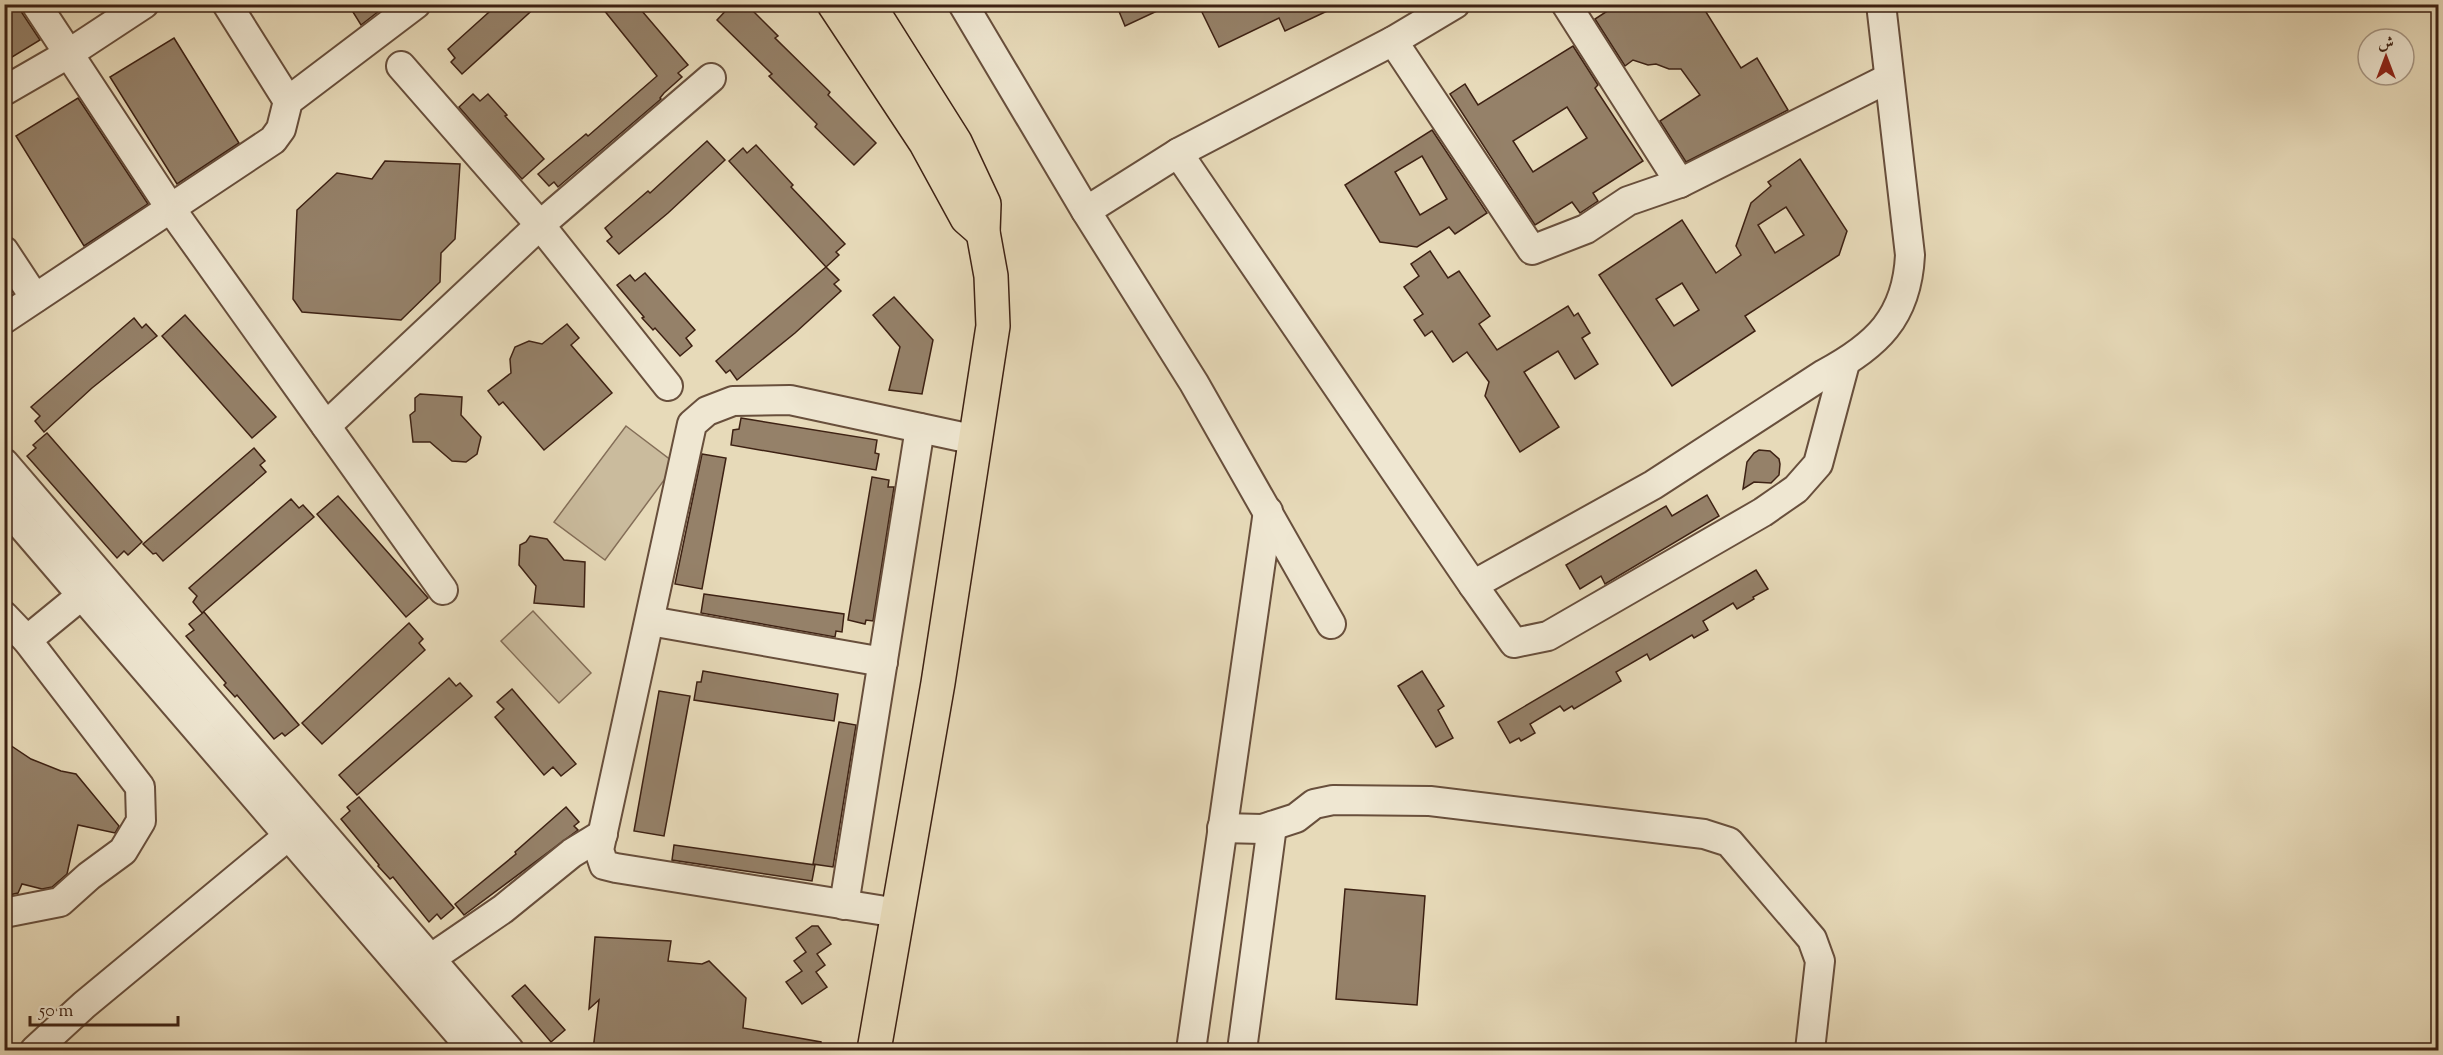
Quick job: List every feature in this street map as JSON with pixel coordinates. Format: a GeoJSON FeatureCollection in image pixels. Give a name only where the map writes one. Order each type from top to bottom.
{"type":"FeatureCollection","features":[{"type":"Feature","properties":{"kind":"main road"},"geometry":{"type":"LineString","coordinates":[[834,4],[926,143],[967,218],[983,232]]}},
{"type":"Feature","properties":{"kind":"main road"},"geometry":{"type":"LineString","coordinates":[[868,4],[955,142],[984,204],[983,232],[991,276],[993,326],[874,1050]]}},
{"type":"Feature","properties":{"kind":"street"},"geometry":{"type":"LineString","coordinates":[[36,4],[171,209],[443,590]]}},
{"type":"Feature","properties":{"kind":"street"},"geometry":{"type":"LineString","coordinates":[[4,91],[68,54],[144,4]]}},
{"type":"Feature","properties":{"kind":"street"},"geometry":{"type":"LineString","coordinates":[[227,4],[288,100]]}},
{"type":"Feature","properties":{"kind":"street"},"geometry":{"type":"LineString","coordinates":[[4,319],[273,140],[281,129],[288,100],[416,4]]}},
{"type":"Feature","properties":{"kind":"street"},"geometry":{"type":"LineString","coordinates":[[963,4],[1086,211],[1194,383],[1331,624]]}},
{"type":"Feature","properties":{"kind":"street"},"geometry":{"type":"LineString","coordinates":[[1086,211],[1178,153],[1393,41],[1455,4]]}},
{"type":"Feature","properties":{"kind":"street"},"geometry":{"type":"LineString","coordinates":[[1566,4],[1680,183]]}},
{"type":"Feature","properties":{"kind":"street"},"geometry":{"type":"LineString","coordinates":[[1473,585],[1653,485],[1824,374],[1845,363],[1885,331],[1897,310],[1909,277],[1910,255],[1881,4]]}},
{"type":"Feature","properties":{"kind":"street"},"geometry":{"type":"LineString","coordinates":[[1393,41],[1532,250],[1586,229],[1628,201],[1680,183],[1889,78]]}},
{"type":"Feature","properties":{"kind":"street"},"geometry":{"type":"LineString","coordinates":[[400,66],[540,225],[668,386]]}},
{"type":"Feature","properties":{"kind":"street"},"geometry":{"type":"LineString","coordinates":[[326,426],[540,225],[711,78]]}},
{"type":"Feature","properties":{"kind":"street"},"geometry":{"type":"LineString","coordinates":[[1178,153],[1514,643],[1548,636],[1763,512],[1796,489],[1818,464],[1845,363]]}},
{"type":"Feature","properties":{"kind":"street"},"geometry":{"type":"LineString","coordinates":[[4,251],[35,298]]}},
{"type":"Feature","properties":{"kind":"street"},"geometry":{"type":"LineString","coordinates":[[898,913],[604,865],[599,850],[692,424],[707,411],[734,401],[790,400],[976,440]]}},
{"type":"Feature","properties":{"kind":"street"},"geometry":{"type":"LineString","coordinates":[[844,904],[920,428]]}},
{"type":"Feature","properties":{"kind":"street"},"geometry":{"type":"LineString","coordinates":[[4,463],[509,1050]]}},
{"type":"Feature","properties":{"kind":"street"},"geometry":{"type":"LineString","coordinates":[[4,505],[473,1050]]}},
{"type":"Feature","properties":{"kind":"street"},"geometry":{"type":"LineString","coordinates":[[1191,1050],[1268,511]]}},
{"type":"Feature","properties":{"kind":"street"},"geometry":{"type":"LineString","coordinates":[[27,640],[82,596]]}},
{"type":"Feature","properties":{"kind":"street"},"geometry":{"type":"LineString","coordinates":[[4,616],[27,640],[140,787],[141,821],[123,851],[89,876],[60,902],[4,913]]}},
{"type":"Feature","properties":{"kind":"street"},"geometry":{"type":"LineString","coordinates":[[650,621],[883,662]]}},
{"type":"Feature","properties":{"kind":"street"},"geometry":{"type":"LineString","coordinates":[[1222,828],[1262,829],[1296,818],[1314,804],[1332,800],[1430,801],[1704,834],[1729,842],[1812,939],[1820,961],[1810,1050]]}},
{"type":"Feature","properties":{"kind":"street"},"geometry":{"type":"LineString","coordinates":[[1242,1050],[1272,826]]}},
{"type":"Feature","properties":{"kind":"street"},"geometry":{"type":"LineString","coordinates":[[430,958],[503,909],[572,853],[603,834]]}},
{"type":"Feature","properties":{"kind":"street"},"geometry":{"type":"LineString","coordinates":[[35,1050],[84,1005],[288,836]]}},
{"type":"Feature","properties":{"kind":"shaded area"},"geometry":{"type":"Polygon","coordinates":[[[626,426],[676,464],[605,560],[554,522],[626,426]]]}},
{"type":"Feature","properties":{"kind":"shaded area"},"geometry":{"type":"Polygon","coordinates":[[[533,611],[591,673],[559,703],[501,641],[533,611]]]}},
{"type":"Feature","properties":{"kind":"building"},"geometry":{"type":"Polygon","coordinates":[[[4,4],[20,4],[22,13],[40,40],[4,62],[4,4]]]}},
{"type":"Feature","properties":{"kind":"building"},"geometry":{"type":"Polygon","coordinates":[[[348,4],[388,4],[361,25],[348,4]]]}},
{"type":"Feature","properties":{"kind":"building"},"geometry":{"type":"Polygon","coordinates":[[[498,4],[539,4],[462,74],[451,62],[455,58],[448,49],[498,4]]]}},
{"type":"Feature","properties":{"kind":"building"},"geometry":{"type":"Polygon","coordinates":[[[599,4],[636,4],[688,65],[678,73],[682,77],[664,93],[661,99],[558,187],[554,182],[549,186],[538,174],[586,134],[588,136],[657,76],[599,4]]]}},
{"type":"Feature","properties":{"kind":"building"},"geometry":{"type":"Polygon","coordinates":[[[732,4],[746,4],[778,36],[775,38],[830,92],[828,95],[876,143],[854,165],[815,127],[817,124],[769,76],[772,74],[717,20],[732,4]]]}},
{"type":"Feature","properties":{"kind":"building"},"geometry":{"type":"Polygon","coordinates":[[[1116,4],[1172,4],[1125,26],[1116,4]]]}},
{"type":"Feature","properties":{"kind":"building"},"geometry":{"type":"Polygon","coordinates":[[[1198,4],[1342,4],[1285,31],[1279,18],[1219,47],[1198,4]]]}},
{"type":"Feature","properties":{"kind":"building"},"geometry":{"type":"Polygon","coordinates":[[[1618,4],[1701,4],[1741,68],[1757,58],[1788,110],[1686,162],[1660,121],[1700,95],[1681,69],[1669,69],[1633,60],[1625,66],[1595,19],[1618,4]]]}},
{"type":"Feature","properties":{"kind":"building"},"geometry":{"type":"Polygon","coordinates":[[[174,38],[239,143],[177,184],[110,77],[174,38]]]}},
{"type":"Feature","properties":{"kind":"building"},"geometry":{"type":"Polygon","coordinates":[[[1573,46],[1598,85],[1595,88],[1643,161],[1593,193],[1598,201],[1580,213],[1572,202],[1535,225],[1450,94],[1465,84],[1478,105],[1573,46]],[[1567,107],[1513,141],[1533,172],[1587,138],[1567,107]]]}},
{"type":"Feature","properties":{"kind":"building"},"geometry":{"type":"Polygon","coordinates":[[[473,94],[480,101],[488,94],[544,159],[522,179],[459,107],[473,94]]]}},
{"type":"Feature","properties":{"kind":"building"},"geometry":{"type":"Polygon","coordinates":[[[78,98],[148,204],[84,246],[16,136],[78,98]]]}},
{"type":"Feature","properties":{"kind":"building"},"geometry":{"type":"Polygon","coordinates":[[[1432,130],[1487,213],[1455,234],[1449,227],[1417,247],[1380,242],[1345,185],[1432,130]],[[1422,156],[1395,172],[1420,215],[1447,199],[1422,156]]]}},
{"type":"Feature","properties":{"kind":"building"},"geometry":{"type":"Polygon","coordinates":[[[707,141],[725,160],[668,213],[619,254],[607,241],[612,237],[605,228],[648,191],[650,193],[707,141]]]}},
{"type":"Feature","properties":{"kind":"building"},"geometry":{"type":"Polygon","coordinates":[[[756,145],[793,185],[791,187],[845,244],[836,252],[839,255],[826,267],[729,161],[743,148],[747,153],[756,145]]]}},
{"type":"Feature","properties":{"kind":"building"},"geometry":{"type":"Polygon","coordinates":[[[1800,159],[1847,231],[1839,255],[1745,316],[1755,331],[1672,386],[1599,275],[1682,220],[1716,273],[1741,255],[1736,246],[1751,203],[1771,186],[1768,182],[1800,159]],[[1786,207],[1758,225],[1775,253],[1804,235],[1786,207]],[[1682,283],[1656,299],[1674,326],[1699,310],[1682,283]]]}},
{"type":"Feature","properties":{"kind":"building"},"geometry":{"type":"Polygon","coordinates":[[[385,161],[460,164],[455,239],[441,253],[440,282],[401,320],[302,312],[293,299],[297,210],[337,173],[372,179],[385,161]]]}},
{"type":"Feature","properties":{"kind":"building"},"geometry":{"type":"Polygon","coordinates":[[[1430,251],[1448,278],[1459,271],[1490,316],[1479,324],[1497,350],[1568,306],[1574,316],[1578,313],[1590,333],[1582,338],[1598,364],[1575,379],[1558,351],[1524,372],[1559,427],[1520,452],[1485,396],[1489,382],[1467,352],[1453,362],[1432,331],[1425,336],[1414,320],[1423,314],[1404,287],[1419,276],[1411,264],[1430,251]]]}},
{"type":"Feature","properties":{"kind":"building"},"geometry":{"type":"Polygon","coordinates":[[[826,267],[839,280],[834,284],[841,291],[795,333],[737,380],[730,370],[726,373],[716,361],[826,267]]]}},
{"type":"Feature","properties":{"kind":"building"},"geometry":{"type":"Polygon","coordinates":[[[645,273],[695,330],[686,338],[692,346],[680,356],[655,328],[653,330],[642,318],[644,317],[617,285],[630,275],[635,281],[645,273]]]}},
{"type":"Feature","properties":{"kind":"building"},"geometry":{"type":"Polygon","coordinates":[[[894,297],[933,340],[922,394],[889,390],[900,347],[873,315],[894,297]]]}},
{"type":"Feature","properties":{"kind":"building"},"geometry":{"type":"Polygon","coordinates":[[[185,315],[276,417],[252,438],[162,336],[185,315]]]}},
{"type":"Feature","properties":{"kind":"building"},"geometry":{"type":"Polygon","coordinates":[[[134,318],[142,328],[146,324],[157,336],[92,388],[44,432],[35,421],[40,416],[31,407],[134,318]]]}},
{"type":"Feature","properties":{"kind":"building"},"geometry":{"type":"Polygon","coordinates":[[[567,324],[579,338],[571,345],[612,393],[544,450],[503,402],[499,405],[488,391],[511,373],[510,359],[515,347],[529,341],[542,344],[567,324]]]}},
{"type":"Feature","properties":{"kind":"building"},"geometry":{"type":"Polygon","coordinates":[[[420,394],[462,397],[461,415],[481,437],[477,454],[466,462],[452,461],[430,442],[413,442],[410,415],[415,411],[415,398],[420,394]]]}},
{"type":"Feature","properties":{"kind":"building"},"geometry":{"type":"Polygon","coordinates":[[[741,418],[877,440],[875,453],[879,454],[876,470],[731,445],[733,430],[739,429],[741,418]]]}},
{"type":"Feature","properties":{"kind":"building"},"geometry":{"type":"Polygon","coordinates":[[[47,433],[142,542],[128,555],[124,551],[117,558],[27,456],[36,448],[33,445],[47,433]]]}},
{"type":"Feature","properties":{"kind":"building"},"geometry":{"type":"Polygon","coordinates":[[[254,448],[265,461],[260,465],[266,472],[163,561],[143,544],[254,448]]]}},
{"type":"Feature","properties":{"kind":"building"},"geometry":{"type":"Polygon","coordinates":[[[1759,450],[1770,451],[1779,459],[1779,475],[1771,483],[1754,482],[1743,489],[1747,462],[1759,450]]]}},
{"type":"Feature","properties":{"kind":"building"},"geometry":{"type":"Polygon","coordinates":[[[702,454],[726,458],[702,589],[675,584],[702,454]]]}},
{"type":"Feature","properties":{"kind":"building"},"geometry":{"type":"Polygon","coordinates":[[[872,477],[889,480],[888,487],[894,487],[873,621],[866,620],[865,624],[848,620],[872,477]]]}},
{"type":"Feature","properties":{"kind":"building"},"geometry":{"type":"Polygon","coordinates":[[[1707,495],[1719,516],[1605,584],[1601,576],[1580,589],[1566,565],[1666,506],[1672,516],[1707,495]]]}},
{"type":"Feature","properties":{"kind":"building"},"geometry":{"type":"Polygon","coordinates":[[[338,496],[428,598],[406,617],[317,514],[338,496]]]}},
{"type":"Feature","properties":{"kind":"building"},"geometry":{"type":"Polygon","coordinates":[[[291,499],[299,508],[303,505],[314,517],[202,613],[193,602],[197,596],[189,588],[291,499]]]}},
{"type":"Feature","properties":{"kind":"building"},"geometry":{"type":"Polygon","coordinates":[[[530,536],[547,539],[564,560],[585,562],[584,607],[534,603],[536,586],[519,565],[520,545],[530,536]]]}},
{"type":"Feature","properties":{"kind":"building"},"geometry":{"type":"Polygon","coordinates":[[[1756,570],[1768,589],[1753,597],[1754,599],[1737,609],[1733,603],[1703,621],[1708,630],[1694,638],[1692,635],[1650,660],[1647,654],[1616,672],[1621,681],[1574,709],[1572,706],[1564,711],[1560,706],[1530,724],[1535,733],[1521,741],[1519,738],[1510,743],[1498,722],[1756,570]]]}},
{"type":"Feature","properties":{"kind":"building"},"geometry":{"type":"Polygon","coordinates":[[[704,594],[844,614],[842,632],[836,631],[835,637],[701,613],[704,594]]]}},
{"type":"Feature","properties":{"kind":"building"},"geometry":{"type":"Polygon","coordinates":[[[204,612],[299,725],[285,736],[282,733],[274,739],[237,695],[235,697],[224,685],[226,683],[186,636],[194,630],[189,624],[204,612]]]}},
{"type":"Feature","properties":{"kind":"building"},"geometry":{"type":"Polygon","coordinates":[[[409,623],[423,639],[419,643],[425,650],[322,744],[302,723],[409,623]]]}},
{"type":"Feature","properties":{"kind":"building"},"geometry":{"type":"Polygon","coordinates":[[[703,671],[838,694],[834,721],[694,700],[697,682],[701,682],[703,671]]]}},
{"type":"Feature","properties":{"kind":"building"},"geometry":{"type":"Polygon","coordinates":[[[1422,671],[1444,706],[1438,710],[1453,738],[1436,747],[1398,686],[1422,671]]]}},
{"type":"Feature","properties":{"kind":"building"},"geometry":{"type":"Polygon","coordinates":[[[449,678],[456,686],[460,683],[472,696],[357,795],[339,775],[449,678]]]}},
{"type":"Feature","properties":{"kind":"building"},"geometry":{"type":"Polygon","coordinates":[[[512,689],[576,764],[561,776],[553,767],[544,775],[495,717],[504,709],[497,702],[512,689]]]}},
{"type":"Feature","properties":{"kind":"building"},"geometry":{"type":"Polygon","coordinates":[[[659,691],[690,696],[664,836],[634,831],[659,691]]]}},
{"type":"Feature","properties":{"kind":"building"},"geometry":{"type":"Polygon","coordinates":[[[839,722],[856,725],[833,867],[813,864],[839,722]]]}},
{"type":"Feature","properties":{"kind":"building"},"geometry":{"type":"Polygon","coordinates":[[[4,741],[31,759],[61,771],[76,774],[119,826],[115,833],[78,825],[67,874],[52,887],[42,889],[22,884],[18,893],[4,896],[4,741]]]}},
{"type":"Feature","properties":{"kind":"building"},"geometry":{"type":"Polygon","coordinates":[[[359,797],[454,908],[441,919],[437,914],[429,922],[393,877],[390,879],[378,866],[341,819],[350,811],[347,807],[359,797]]]}},
{"type":"Feature","properties":{"kind":"building"},"geometry":{"type":"Polygon","coordinates":[[[566,807],[579,822],[574,826],[578,830],[464,915],[455,904],[516,854],[515,852],[566,807]]]}},
{"type":"Feature","properties":{"kind":"building"},"geometry":{"type":"Polygon","coordinates":[[[674,845],[815,865],[812,881],[672,860],[674,845]]]}},
{"type":"Feature","properties":{"kind":"building"},"geometry":{"type":"Polygon","coordinates":[[[1345,889],[1425,896],[1417,1005],[1336,999],[1345,889]]]}},
{"type":"Feature","properties":{"kind":"building"},"geometry":{"type":"Polygon","coordinates":[[[812,926],[818,926],[831,944],[817,954],[825,965],[816,972],[827,987],[802,1004],[786,982],[802,971],[794,961],[806,952],[796,938],[812,926]]]}},
{"type":"Feature","properties":{"kind":"building"},"geometry":{"type":"Polygon","coordinates":[[[595,937],[671,941],[668,961],[702,964],[709,961],[746,998],[743,1028],[821,1042],[821,1050],[593,1050],[599,1000],[589,1009],[595,937]]]}},
{"type":"Feature","properties":{"kind":"building"},"geometry":{"type":"Polygon","coordinates":[[[525,985],[565,1030],[551,1042],[512,996],[525,985]]]}}]}
